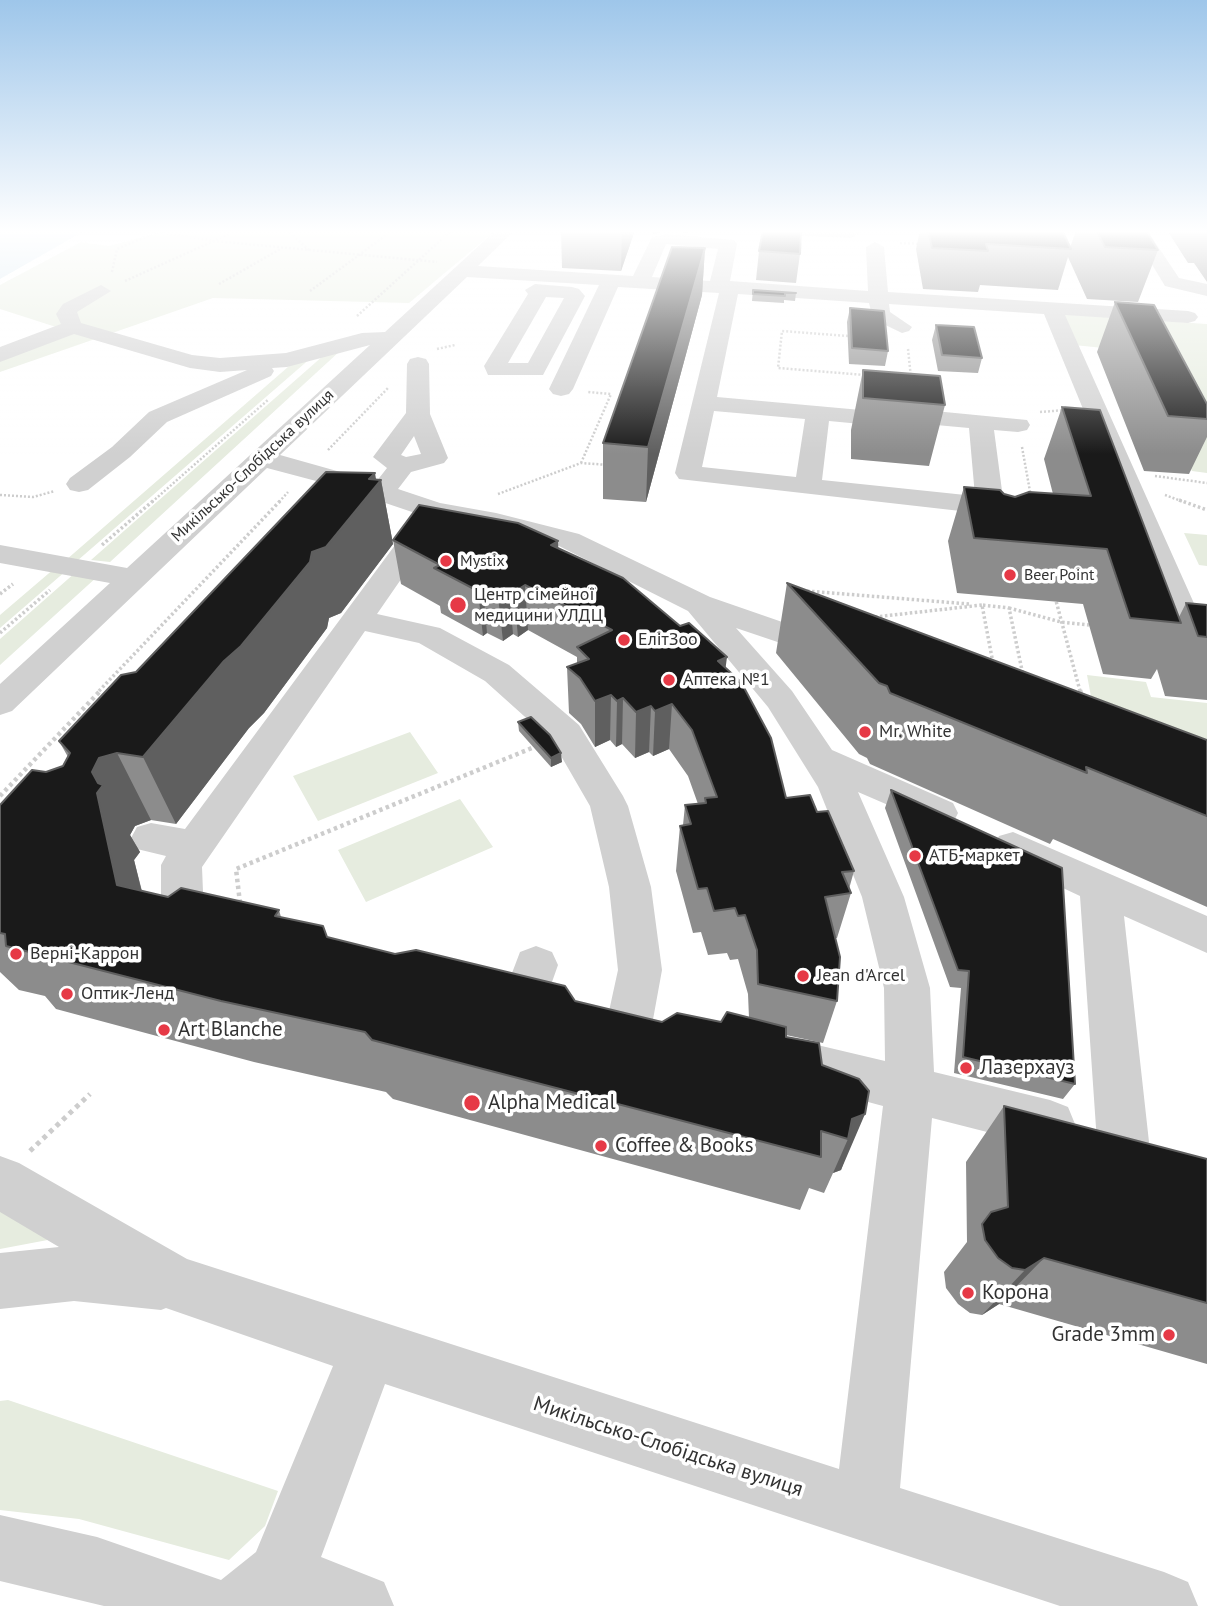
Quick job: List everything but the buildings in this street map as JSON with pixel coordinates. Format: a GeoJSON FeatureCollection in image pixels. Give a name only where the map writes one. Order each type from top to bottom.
{"type":"FeatureCollection","features":[{"type":"Feature","properties":{"kind":"street"},"geometry":{"type":"LineString","coordinates":[[73,327],[66,314],[76,305]]}},
{"type":"Feature","properties":{"kind":"street","name":"Микільсько-Слобідська вулиця"},"geometry":{"type":"LineString","coordinates":[[0,703],[390,338],[419,305]]}},
{"type":"Feature","properties":{"kind":"street"},"geometry":{"type":"LineString","coordinates":[[561,389],[600,305]]}},
{"type":"Feature","properties":{"kind":"street"},"geometry":{"type":"LineString","coordinates":[[720,305],[704,403],[688,473],[990,506]]}},
{"type":"Feature","properties":{"kind":"street"},"geometry":{"type":"LineString","coordinates":[[879,305],[880,315],[902,327]]}},
{"type":"Feature","properties":{"kind":"street"},"geometry":{"type":"LineString","coordinates":[[1042,305],[1188,317]]}},
{"type":"Feature","properties":{"kind":"street"},"geometry":{"type":"LineString","coordinates":[[1076,305],[1078,309]]}},
{"type":"Feature","properties":{"kind":"street"},"geometry":{"type":"LineString","coordinates":[[1051,307],[1187,623],[1207,641]]}},
{"type":"Feature","properties":{"kind":"street"},"geometry":{"type":"LineString","coordinates":[[0,355],[73,327],[190,361],[220,365],[287,360],[362,339],[390,338]]}},
{"type":"Feature","properties":{"kind":"street"},"geometry":{"type":"LineString","coordinates":[[418,414],[435,458],[402,466],[390,462],[386,457],[418,414],[426,357]]}},
{"type":"Feature","properties":{"kind":"street"},"geometry":{"type":"LineString","coordinates":[[79,484],[121,452],[158,417],[287,360]]}},
{"type":"Feature","properties":{"kind":"street"},"geometry":{"type":"LineString","coordinates":[[704,403],[861,417],[914,415],[1018,425]]}},
{"type":"Feature","properties":{"kind":"street"},"geometry":{"type":"LineString","coordinates":[[808,486],[818,413]]}},
{"type":"Feature","properties":{"kind":"street"},"geometry":{"type":"LineString","coordinates":[[981,422],[990,506],[997,540]]}},
{"type":"Feature","properties":{"kind":"street"},"geometry":{"type":"LineString","coordinates":[[261,458],[382,492],[441,512],[496,521],[569,540],[699,604],[851,659]]}},
{"type":"Feature","properties":{"kind":"street"},"geometry":{"type":"LineString","coordinates":[[382,492],[402,466]]}},
{"type":"Feature","properties":{"kind":"street"},"geometry":{"type":"LineString","coordinates":[[250,938],[206,924],[182,898],[181,865],[341,658],[357,620],[441,512]]}},
{"type":"Feature","properties":{"kind":"street"},"geometry":{"type":"LineString","coordinates":[[0,554],[133,578]]}},
{"type":"Feature","properties":{"kind":"street"},"geometry":{"type":"LineString","coordinates":[[699,604],[780,699],[836,785],[887,910],[907,988],[910,1088],[866,1511]]}},
{"type":"Feature","properties":{"kind":"street"},"geometry":{"type":"LineString","coordinates":[[357,620],[429,635],[497,673],[566,734],[609,806],[630,887],[640,970],[571,1006]]}},
{"type":"Feature","properties":{"kind":"street"},"geometry":{"type":"LineString","coordinates":[[820,758],[1207,935]]}},
{"type":"Feature","properties":{"kind":"street"},"geometry":{"type":"LineString","coordinates":[[151,838],[195,846]]}},
{"type":"Feature","properties":{"kind":"street"},"geometry":{"type":"LineString","coordinates":[[1100,887],[1123,1142]]}},
{"type":"Feature","properties":{"kind":"street"},"geometry":{"type":"LineString","coordinates":[[751,1052],[910,1088],[1171,1156]]}},
{"type":"Feature","properties":{"kind":"street","name":"Микільсько-Слобідська вулиця"},"geometry":{"type":"LineString","coordinates":[[10,1171],[174,1283]]}},
{"type":"Feature","properties":{"kind":"street","name":"Микільсько-Слобідська вулиця"},"geometry":{"type":"LineString","coordinates":[[0,1281],[74,1273],[174,1283],[369,1349],[1164,1606]]}},
{"type":"Feature","properties":{"kind":"street"},"geometry":{"type":"LineString","coordinates":[[360,1606],[261,1591],[369,1349]]}},
{"type":"Feature","properties":{"kind":"street"},"geometry":{"type":"LineString","coordinates":[[0,1548],[97,1570],[200,1606]]}},
{"type":"Feature","properties":{"kind":"path"},"geometry":{"type":"LineString","coordinates":[[0,633],[322,352],[367,305]]}},
{"type":"Feature","properties":{"kind":"path"},"geometry":{"type":"LineString","coordinates":[[848,336],[782,331],[778,368],[871,375]]}},
{"type":"Feature","properties":{"kind":"path"},"geometry":{"type":"LineString","coordinates":[[426,357],[455,345]]}},
{"type":"Feature","properties":{"kind":"path"},"geometry":{"type":"LineString","coordinates":[[908,348],[914,415]]}},
{"type":"Feature","properties":{"kind":"path"},"geometry":{"type":"LineString","coordinates":[[0,796],[394,383]]}},
{"type":"Feature","properties":{"kind":"path"},"geometry":{"type":"LineString","coordinates":[[561,389],[611,394],[581,463]]}},
{"type":"Feature","properties":{"kind":"path"},"geometry":{"type":"LineString","coordinates":[[1018,425],[1032,498]]}},
{"type":"Feature","properties":{"kind":"path"},"geometry":{"type":"LineString","coordinates":[[441,512],[581,463],[614,466]]}},
{"type":"Feature","properties":{"kind":"path"},"geometry":{"type":"LineString","coordinates":[[1153,476],[1207,483]]}},
{"type":"Feature","properties":{"kind":"path"},"geometry":{"type":"LineString","coordinates":[[0,495],[33,497],[79,484]]}},
{"type":"Feature","properties":{"kind":"path"},"geometry":{"type":"LineString","coordinates":[[1159,492],[1207,510]]}},
{"type":"Feature","properties":{"kind":"path"},"geometry":{"type":"LineString","coordinates":[[1052,585],[1084,705]]}},
{"type":"Feature","properties":{"kind":"path"},"geometry":{"type":"LineString","coordinates":[[798,590],[1009,608],[1061,622],[1089,625]]}},
{"type":"Feature","properties":{"kind":"path"},"geometry":{"type":"LineString","coordinates":[[875,617],[982,605]]}},
{"type":"Feature","properties":{"kind":"path"},"geometry":{"type":"LineString","coordinates":[[982,605],[995,670]]}},
{"type":"Feature","properties":{"kind":"path"},"geometry":{"type":"LineString","coordinates":[[1009,608],[1024,681]]}},
{"type":"Feature","properties":{"kind":"path"},"geometry":{"type":"LineString","coordinates":[[250,938],[236,869],[566,734]]}},
{"type":"Feature","properties":{"kind":"path"},"geometry":{"type":"LineString","coordinates":[[10,1171],[90,1094]]}},
{"type":"Feature","properties":{"kind":"shaded area"},"geometry":{"type":"Polygon","coordinates":[[[0,305],[193,305],[0,372],[0,350],[56,327],[0,309],[0,305]]]}},
{"type":"Feature","properties":{"kind":"shaded area"},"geometry":{"type":"Polygon","coordinates":[[[1059,314],[1207,324],[1207,473],[1192,471],[1133,351],[1074,345],[1059,314]]]}},
{"type":"Feature","properties":{"kind":"shaded area"},"geometry":{"type":"Polygon","coordinates":[[[340,351],[110,562],[91,560],[324,355],[340,351]]]}},
{"type":"Feature","properties":{"kind":"shaded area"},"geometry":{"type":"Polygon","coordinates":[[[312,357],[77,561],[66,560],[296,360],[312,357]]]}},
{"type":"Feature","properties":{"kind":"shaded area"},"geometry":{"type":"Polygon","coordinates":[[[1184,533],[1207,535],[1207,566],[1199,565],[1184,533]]]}},
{"type":"Feature","properties":{"kind":"shaded area"},"geometry":{"type":"Polygon","coordinates":[[[55,568],[67,570],[0,628],[0,615],[55,568]]]}},
{"type":"Feature","properties":{"kind":"shaded area"},"geometry":{"type":"Polygon","coordinates":[[[76,572],[98,576],[0,665],[0,639],[76,572]]]}},
{"type":"Feature","properties":{"kind":"shaded area"},"geometry":{"type":"Polygon","coordinates":[[[1087,675],[1146,682],[1151,697],[1207,703],[1207,747],[1092,702],[1087,675]]]}},
{"type":"Feature","properties":{"kind":"shaded area"},"geometry":{"type":"Polygon","coordinates":[[[410,732],[438,773],[318,821],[293,776],[410,732]]]}},
{"type":"Feature","properties":{"kind":"shaded area"},"geometry":{"type":"Polygon","coordinates":[[[460,799],[493,847],[366,902],[338,850],[460,799]]]}},
{"type":"Feature","properties":{"kind":"shaded area"},"geometry":{"type":"Polygon","coordinates":[[[0,1207],[74,1235],[0,1249],[0,1207]]]}},
{"type":"Feature","properties":{"kind":"shaded area"},"geometry":{"type":"Polygon","coordinates":[[[8,1400],[278,1491],[265,1526],[229,1560],[79,1519],[0,1510],[0,1401],[8,1400]]]}},
{"type":"Feature","properties":{"kind":"place","name":"Mystix"},"geometry":{"type":"Point","coordinates":[446,561]}},
{"type":"Feature","properties":{"kind":"place","name":"Beer Point"},"geometry":{"type":"Point","coordinates":[1010,575]}},
{"type":"Feature","properties":{"kind":"place","name":"Центр сімейної медицини УЛДЦ"},"geometry":{"type":"Point","coordinates":[458,605]}},
{"type":"Feature","properties":{"kind":"place","name":"ЕлітЗоо"},"geometry":{"type":"Point","coordinates":[624,640]}},
{"type":"Feature","properties":{"kind":"place","name":"Аптека №1"},"geometry":{"type":"Point","coordinates":[669,680]}},
{"type":"Feature","properties":{"kind":"place","name":"Mr. White"},"geometry":{"type":"Point","coordinates":[865,732]}},
{"type":"Feature","properties":{"kind":"place","name":"АТБ-маркет"},"geometry":{"type":"Point","coordinates":[915,856]}},
{"type":"Feature","properties":{"kind":"place","name":"Верні-Каррон"},"geometry":{"type":"Point","coordinates":[16,954]}},
{"type":"Feature","properties":{"kind":"place","name":"Jean d'Arcel"},"geometry":{"type":"Point","coordinates":[803,976]}},
{"type":"Feature","properties":{"kind":"place","name":"Оптик-Ленд"},"geometry":{"type":"Point","coordinates":[67,994]}},
{"type":"Feature","properties":{"kind":"place","name":"Art Blanche"},"geometry":{"type":"Point","coordinates":[164,1030]}},
{"type":"Feature","properties":{"kind":"place","name":"Лазерхауз"},"geometry":{"type":"Point","coordinates":[966,1068]}},
{"type":"Feature","properties":{"kind":"place","name":"Alpha Medical"},"geometry":{"type":"Point","coordinates":[472,1103]}},
{"type":"Feature","properties":{"kind":"place","name":"Coffee & Books"},"geometry":{"type":"Point","coordinates":[601,1146]}},
{"type":"Feature","properties":{"kind":"place","name":"Корона"},"geometry":{"type":"Point","coordinates":[968,1293]}},
{"type":"Feature","properties":{"kind":"place","name":"Grade 3mm"},"geometry":{"type":"Point","coordinates":[1169,1335]}}]}
